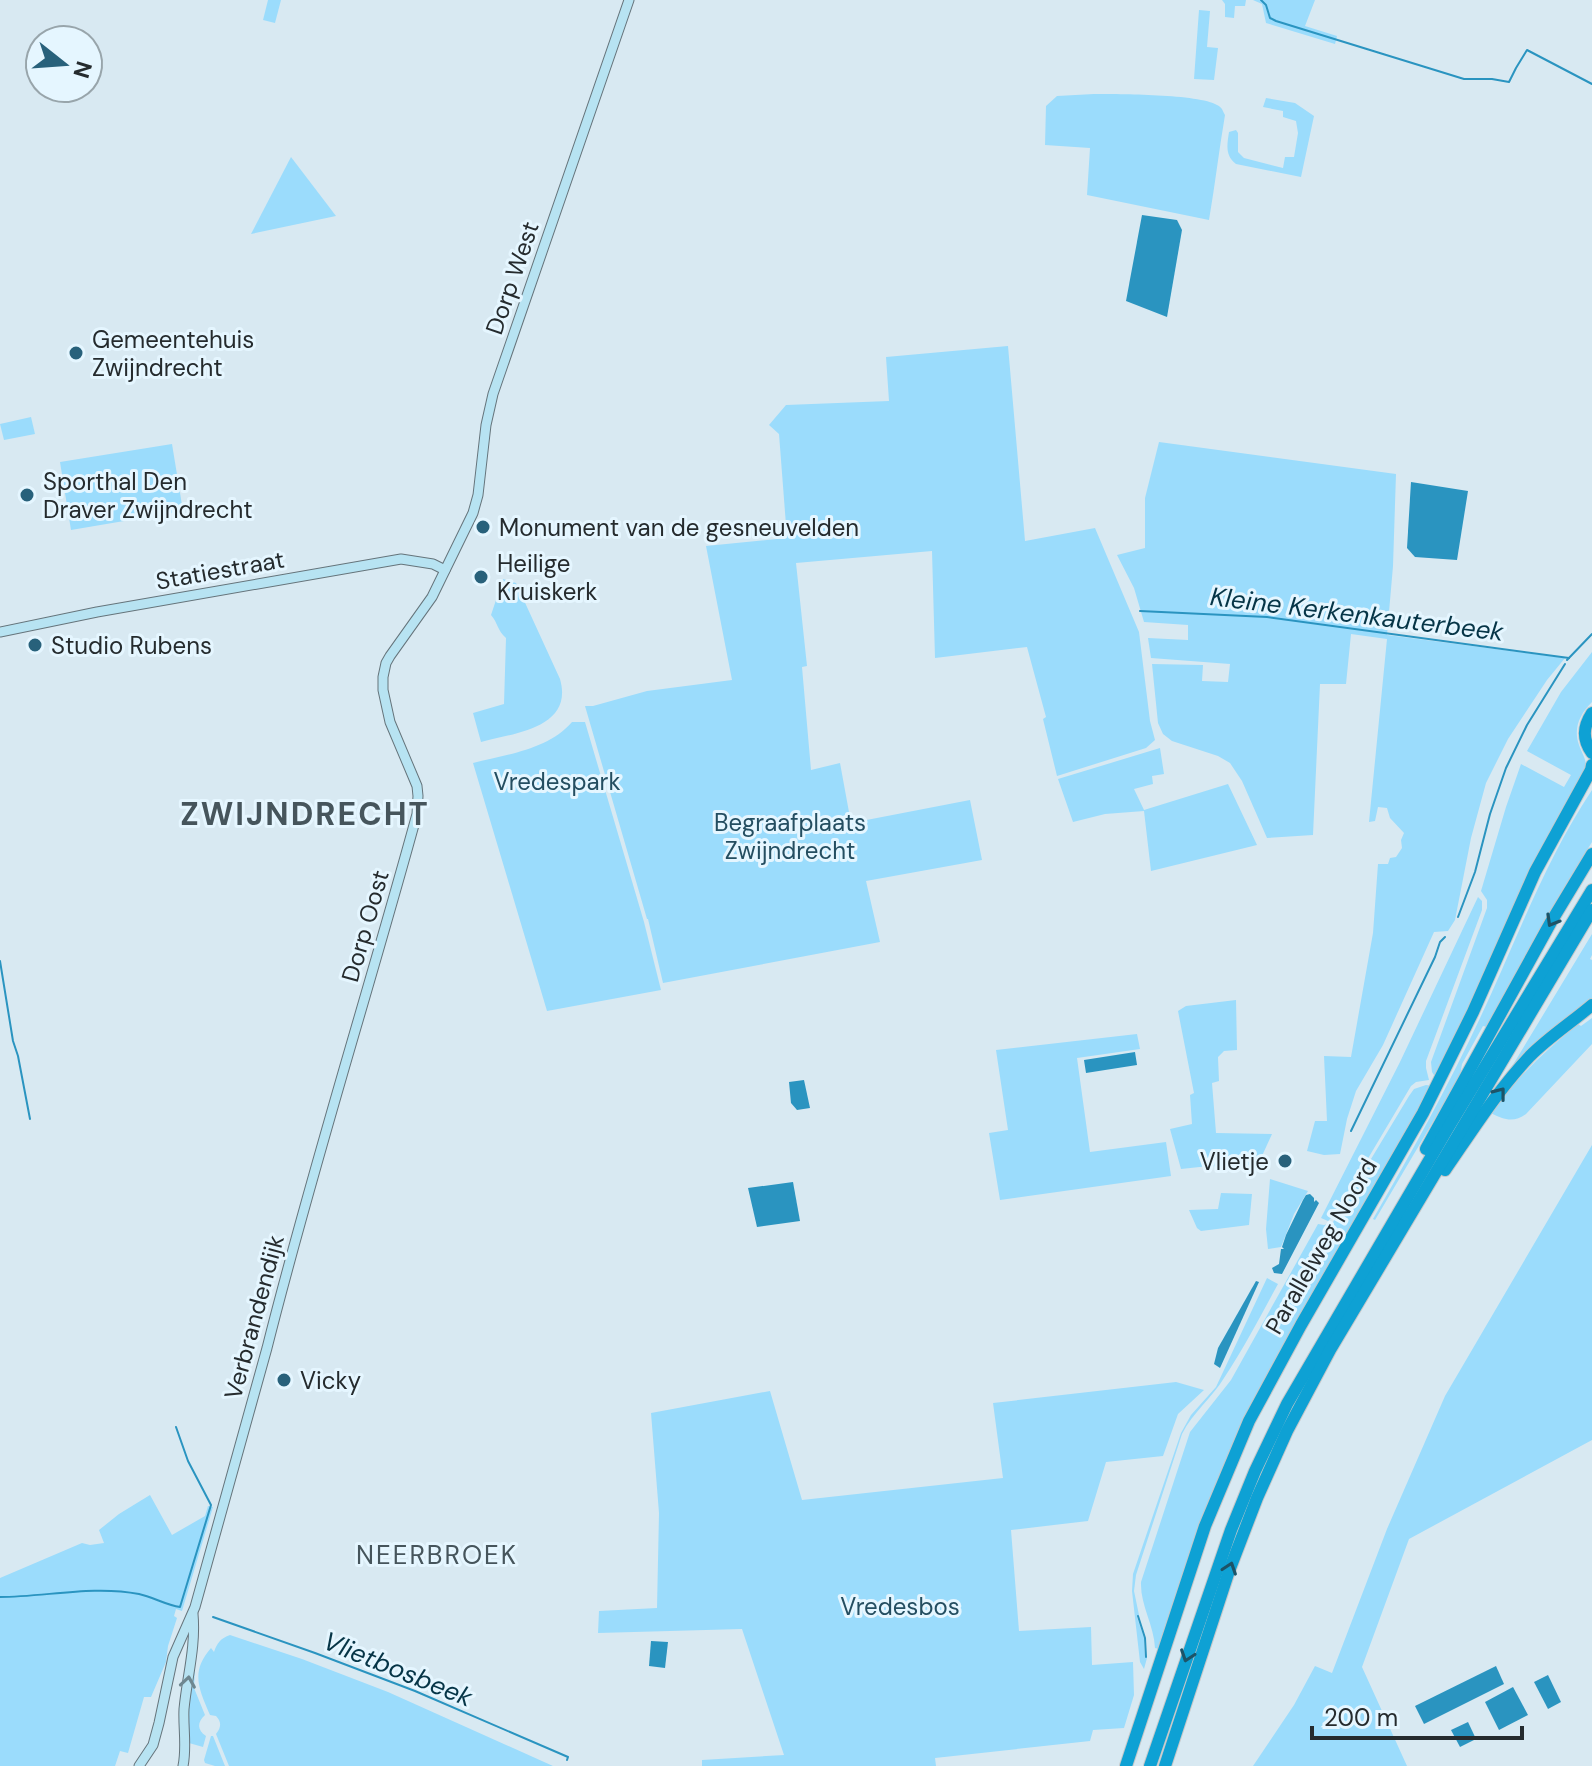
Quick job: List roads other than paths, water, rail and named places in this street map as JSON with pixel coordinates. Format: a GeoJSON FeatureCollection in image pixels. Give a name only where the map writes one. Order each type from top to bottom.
{"type":"FeatureCollection","features":[{"type":"Feature","properties":{"kind":"highway"},"geometry":{"type":"LineString","coordinates":[[1592,713],[1584,732],[1592,753]]}},
{"type":"Feature","properties":{"kind":"highway","name":"Parallelweg Noord"},"geometry":{"type":"LineString","coordinates":[[1126,1766],[1205,1526],[1249,1421],[1435,1090],[1535,872],[1592,765]]}},
{"type":"Feature","properties":{"kind":"highway","name":"Parallelweg Noord"},"geometry":{"type":"LineString","coordinates":[[1133,1766],[1210,1533],[1255,1426],[1310,1320],[1424,1123],[1478,1014],[1539,875],[1592,782]]}},
{"type":"Feature","properties":{"kind":"highway"},"geometry":{"type":"LineString","coordinates":[[1400,1220],[1401,1194],[1551,922],[1592,854]]}},
{"type":"Feature","properties":{"kind":"highway"},"geometry":{"type":"LineString","coordinates":[[1165,1766],[1229,1571],[1272,1463],[1400,1220],[1592,890]]}},
{"type":"Feature","properties":{"kind":"highway"},"geometry":{"type":"LineString","coordinates":[[1150,1766],[1217,1569],[1255,1471],[1287,1404],[1592,910]]}},
{"type":"Feature","properties":{"kind":"highway"},"geometry":{"type":"LineString","coordinates":[[1400,1220],[1422,1205],[1514,1074],[1557,1032],[1592,1005]]}},
{"type":"Feature","properties":{"kind":"main road","name":"Dorp West"},"geometry":{"type":"LineString","coordinates":[[445,570],[476,505],[490,404],[629,0]]}},
{"type":"Feature","properties":{"kind":"main road","name":"Statiestraat"},"geometry":{"type":"LineString","coordinates":[[0,632],[401,559],[433,564],[445,570]]}},
{"type":"Feature","properties":{"kind":"main road","name":"Dorp Oost"},"geometry":{"type":"LineString","coordinates":[[356,1030],[418,803],[417,786],[388,715],[383,677],[390,656],[432,597],[445,570]]}},
{"type":"Feature","properties":{"kind":"main road","name":"Verbrandendijk"},"geometry":{"type":"LineString","coordinates":[[139,1766],[153,1745],[173,1657],[193,1614],[356,1030]]}},
{"type":"Feature","properties":{"kind":"main road","name":"Verbrandendijk"},"geometry":{"type":"LineString","coordinates":[[183,1766],[184,1713],[194,1642],[193,1614]]}},
{"type":"Feature","properties":{"kind":"waterway"},"geometry":{"type":"LineString","coordinates":[[1261,0],[1270,18],[1276,21],[1464,79],[1509,82],[1527,50],[1592,84]]}},
{"type":"Feature","properties":{"kind":"waterway","name":"Kleine Kerkenkauterbeek"},"geometry":{"type":"LineString","coordinates":[[1140,611],[1267,617],[1569,658]]}},
{"type":"Feature","properties":{"kind":"waterway"},"geometry":{"type":"LineString","coordinates":[[1567,660],[1592,634]]}},
{"type":"Feature","properties":{"kind":"waterway"},"geometry":{"type":"LineString","coordinates":[[1458,917],[1506,768],[1527,725],[1565,664]]}},
{"type":"Feature","properties":{"kind":"waterway"},"geometry":{"type":"LineString","coordinates":[[1351,1131],[1445,937]]}},
{"type":"Feature","properties":{"kind":"waterway"},"geometry":{"type":"LineString","coordinates":[[0,961],[30,1119]]}},
{"type":"Feature","properties":{"kind":"waterway"},"geometry":{"type":"LineString","coordinates":[[0,1597],[87,1591],[122,1592],[144,1595],[180,1607],[211,1505],[188,1461],[176,1427]]}},
{"type":"Feature","properties":{"kind":"waterway"},"geometry":{"type":"LineString","coordinates":[[1138,1616],[1145,1638],[1146,1657]]}},
{"type":"Feature","properties":{"kind":"waterway","name":"Vlietbosbeek"},"geometry":{"type":"LineString","coordinates":[[213,1617],[415,1691],[568,1757],[567,1760]]}},
{"type":"Feature","properties":{"kind":"place","name":"Gemeentehuis Zwijndrecht"},"geometry":{"type":"Point","coordinates":[76,353]}},
{"type":"Feature","properties":{"kind":"place","name":"Sporthal Den Draver Zwijndrecht"},"geometry":{"type":"Point","coordinates":[27,495]}},
{"type":"Feature","properties":{"kind":"place","name":"Monument van de gesneuvelden"},"geometry":{"type":"Point","coordinates":[483,527]}},
{"type":"Feature","properties":{"kind":"place","name":"Heilige Kruiskerk"},"geometry":{"type":"Point","coordinates":[481,577]}},
{"type":"Feature","properties":{"kind":"place","name":"Studio Rubens"},"geometry":{"type":"Point","coordinates":[35,645]}},
{"type":"Feature","properties":{"kind":"place","name":"Vlietje"},"geometry":{"type":"Point","coordinates":[1285,1161]}},
{"type":"Feature","properties":{"kind":"place","name":"Vicky"},"geometry":{"type":"Point","coordinates":[284,1380]}},
{"type":"Feature","properties":{"kind":"district","name":"ZWIJNDRECHT"},"geometry":{"type":"Point","coordinates":[305,814]}},
{"type":"Feature","properties":{"kind":"district","name":"NEERBROEK"},"geometry":{"type":"Point","coordinates":[437,1555]}},
{"type":"Feature","properties":{"kind":"park label","name":"Vredespark"},"geometry":{"type":"Point","coordinates":[557,781]}},
{"type":"Feature","properties":{"kind":"park label","name":"Begraafplaats Zwijndrecht"},"geometry":{"type":"Point","coordinates":[790,836]}},
{"type":"Feature","properties":{"kind":"park label","name":"Vredesbos"},"geometry":{"type":"Point","coordinates":[900,1606]}}]}
